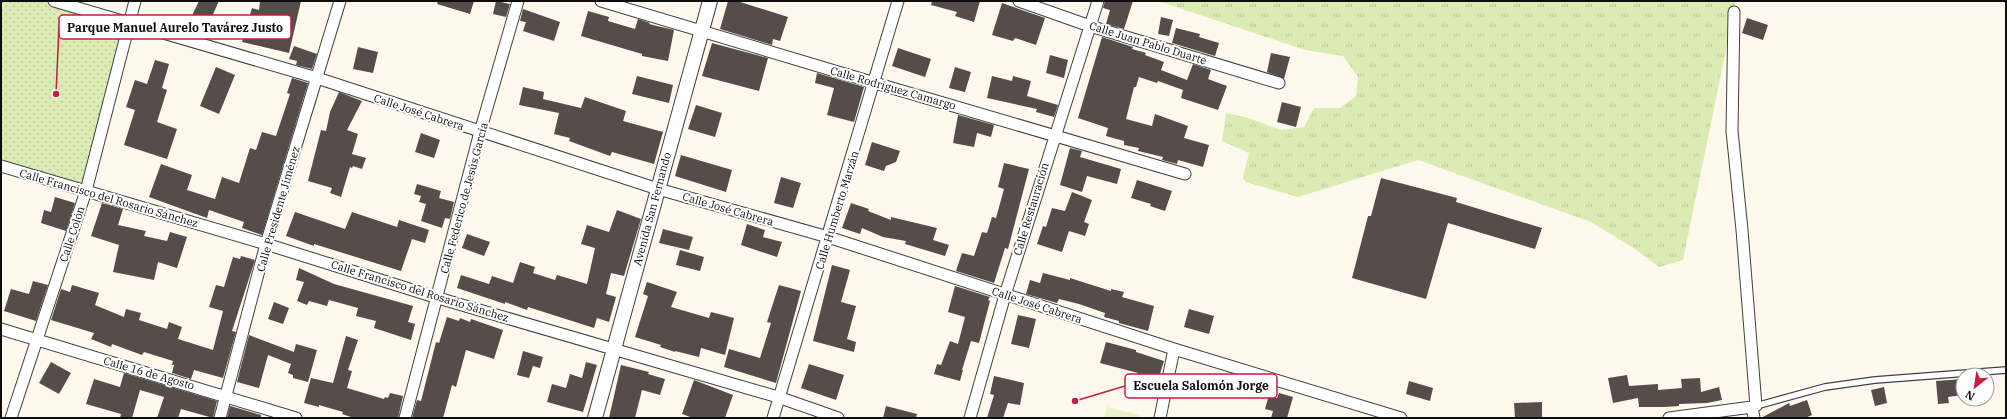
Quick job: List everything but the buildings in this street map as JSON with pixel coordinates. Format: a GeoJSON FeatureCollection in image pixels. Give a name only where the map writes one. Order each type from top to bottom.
{"type":"FeatureCollection","features":[{"type":"Feature","properties":{"kind":"street","name":"Calle José Cabrera"},"geometry":{"type":"LineString","coordinates":[[54,1],[317,78],[658,189],[828,238],[1174,349],[1400,418]]}},
{"type":"Feature","properties":{"kind":"street","name":"Calle Colón"},"geometry":{"type":"LineString","coordinates":[[12,418],[86,191],[134,1]]}},
{"type":"Feature","properties":{"kind":"street","name":"Calle Presidente Jiménez"},"geometry":{"type":"LineString","coordinates":[[220,418],[266,244],[340,1]]}},
{"type":"Feature","properties":{"kind":"street","name":"Calle Federico de Jesús García"},"geometry":{"type":"LineString","coordinates":[[406,418],[480,132],[518,1]]}},
{"type":"Feature","properties":{"kind":"street","name":"Calle Rodríguez Camargo"},"geometry":{"type":"LineString","coordinates":[[601,1],[875,84],[1185,174]]}},
{"type":"Feature","properties":{"kind":"street","name":"Avenida San Fernando"},"geometry":{"type":"LineString","coordinates":[[595,418],[710,1]]}},
{"type":"Feature","properties":{"kind":"street","name":"Calle Humberto Marzán"},"geometry":{"type":"LineString","coordinates":[[773,418],[778,397],[875,84],[898,1]]}},
{"type":"Feature","properties":{"kind":"street","name":"Calle Juan Pablo Duarte"},"geometry":{"type":"LineString","coordinates":[[1019,1],[1090,26],[1278,83]]}},
{"type":"Feature","properties":{"kind":"street","name":"Calle Restauración"},"geometry":{"type":"LineString","coordinates":[[970,418],[1005,295],[1054,135],[1098,1]]}},
{"type":"Feature","properties":{"kind":"street"},"geometry":{"type":"LineString","coordinates":[[1669,418],[1754,410],[1742,230],[1732,131],[1734,12]]}},
{"type":"Feature","properties":{"kind":"street","name":"Calle Francisco del Rosario Sánchez"},"geometry":{"type":"LineString","coordinates":[[1,166],[266,244],[438,298],[778,397],[838,418]]}},
{"type":"Feature","properties":{"kind":"street","name":"Calle 16 de Agosto"},"geometry":{"type":"LineString","coordinates":[[1,329],[296,418]]}},
{"type":"Feature","properties":{"kind":"street"},"geometry":{"type":"LineString","coordinates":[[1160,418],[1174,349]]}},
{"type":"Feature","properties":{"kind":"lane"},"geometry":{"type":"LineString","coordinates":[[1754,410],[1825,387],[1854,383],[2006,370]]}},
{"type":"Feature","properties":{"kind":"green space"},"geometry":{"type":"Polygon","coordinates":[[[1,1],[54,1],[128,23],[86,191],[1,166],[1,1]]]}},
{"type":"Feature","properties":{"kind":"green space"},"geometry":{"type":"Polygon","coordinates":[[[1161,1],[1736,1],[1683,260],[1659,267],[1635,249],[1591,222],[1418,160],[1298,197],[1246,182],[1243,178],[1249,153],[1222,141],[1226,113],[1249,118],[1281,130],[1304,127],[1314,108],[1340,108],[1356,96],[1358,77],[1343,56],[1305,50],[1161,1]]]}},
{"type":"Feature","properties":{"kind":"green space"},"geometry":{"type":"Polygon","coordinates":[[[1107,407],[1139,415],[1139,418],[1104,418],[1107,407]]]}},
{"type":"Feature","properties":{"kind":"place","name":"Parque Manuel Aurelo Tavárez Justo"},"geometry":{"type":"Point","coordinates":[56,94]}},
{"type":"Feature","properties":{"kind":"place","name":"Escuela Salomón Jorge"},"geometry":{"type":"Point","coordinates":[1075,401]}}]}
